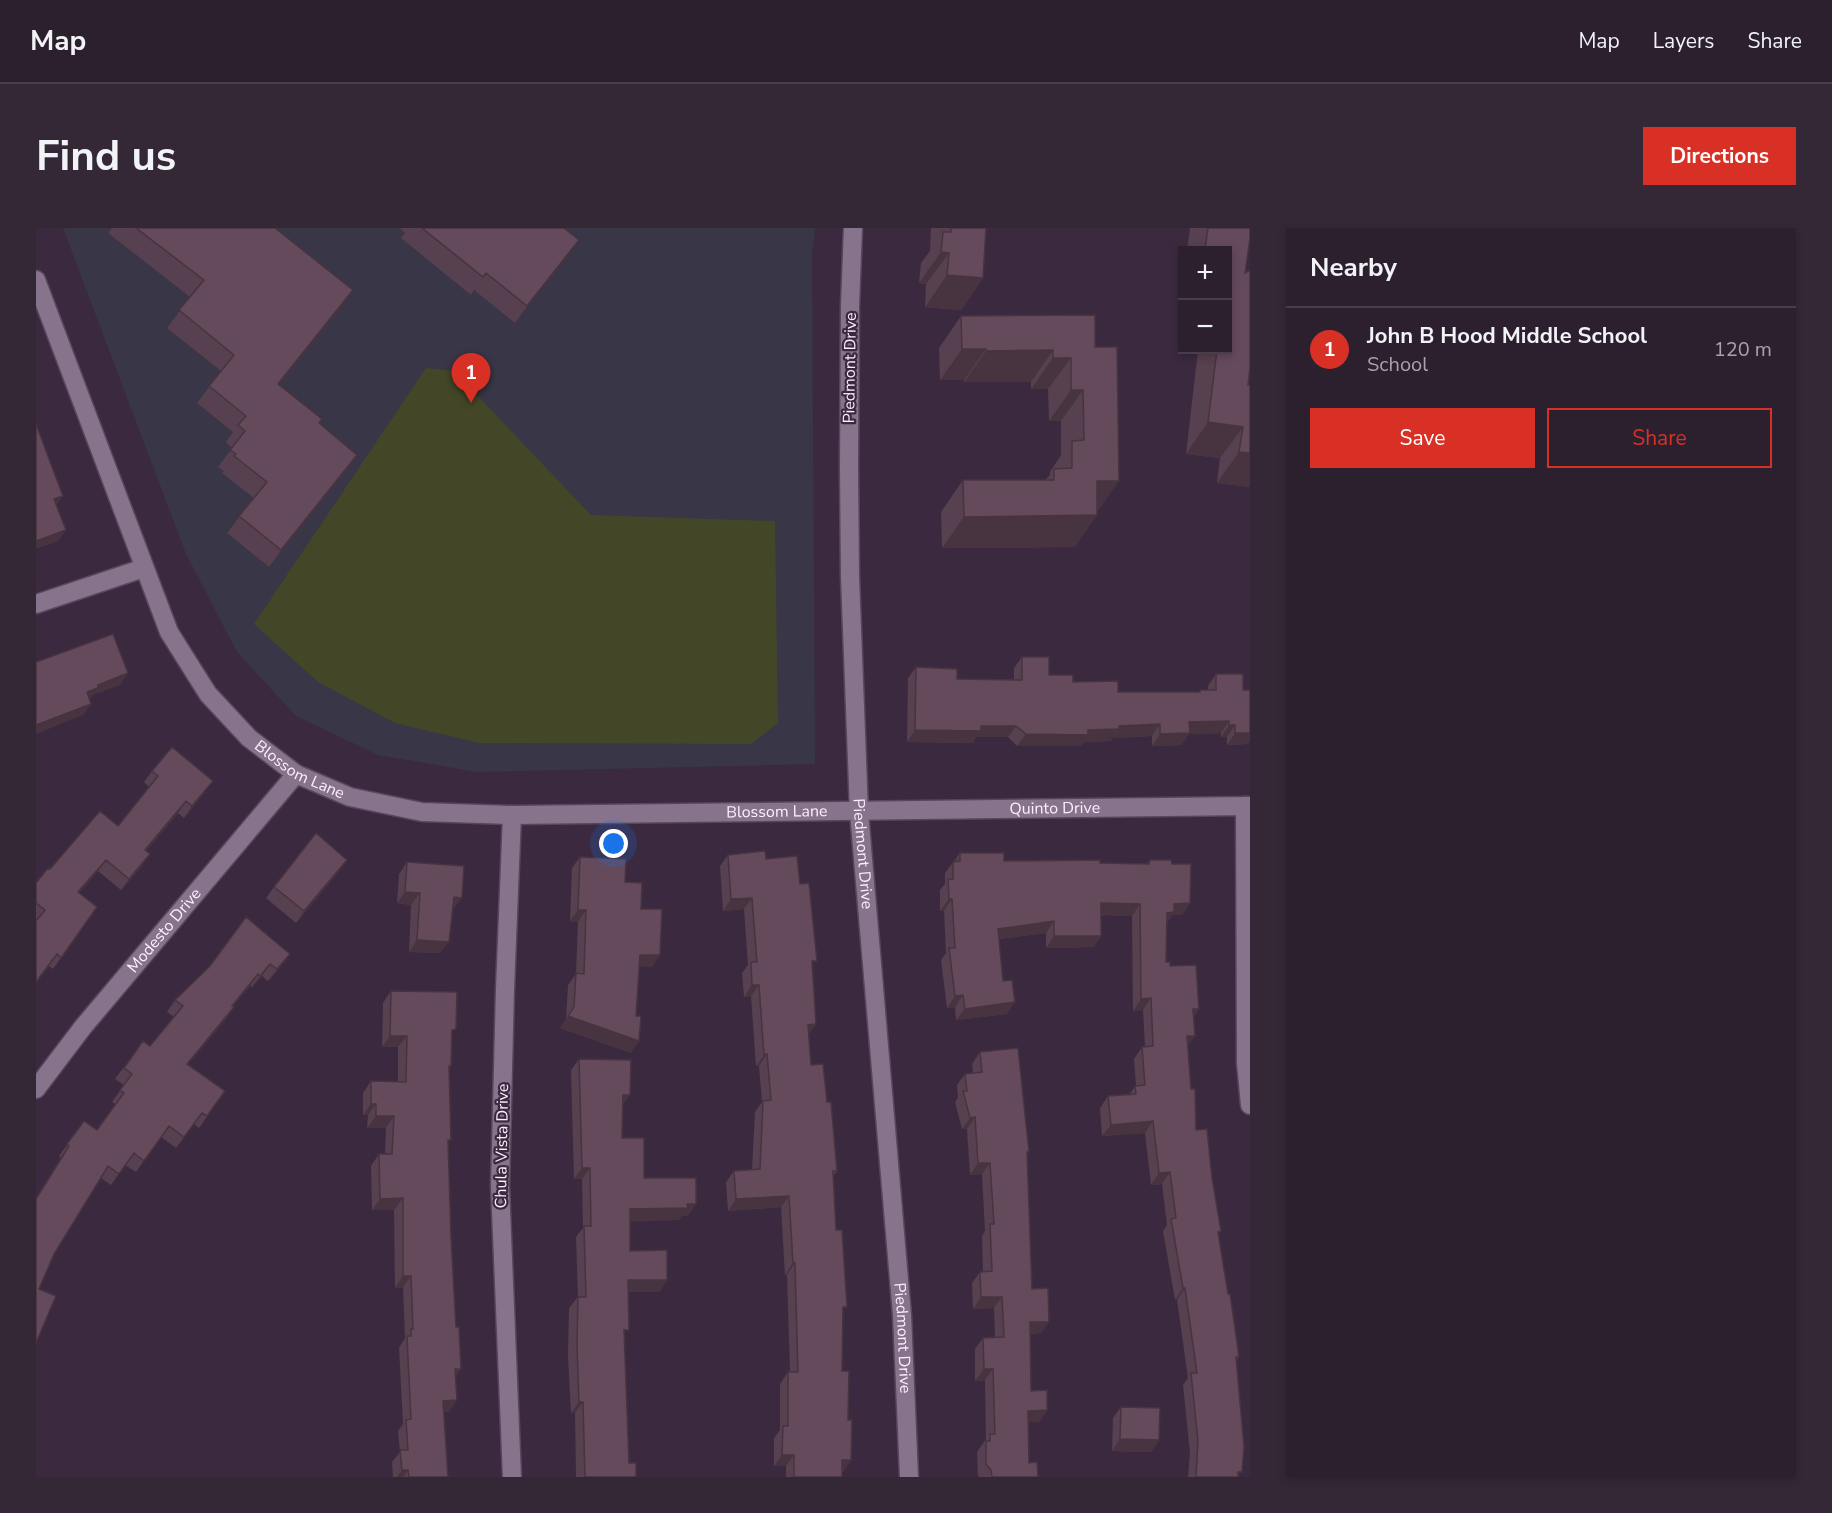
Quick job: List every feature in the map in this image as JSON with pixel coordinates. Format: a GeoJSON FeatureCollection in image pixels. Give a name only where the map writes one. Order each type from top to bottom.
{"type":"FeatureCollection","features":[{"type":"Feature","properties":{"kind":"street","name":"Piedmont Drive"},"geometry":{"type":"LineString","coordinates":[[853,228],[850,295],[850,577],[859,812],[902,1315],[909,1477]]}},
{"type":"Feature","properties":{"kind":"street","name":"Blossom Lane"},"geometry":{"type":"LineString","coordinates":[[36,280],[169,632],[208,694],[249,738],[296,774],[350,797],[422,812],[512,815],[859,812]]}},
{"type":"Feature","properties":{"kind":"street"},"geometry":{"type":"LineString","coordinates":[[36,604],[144,568]]}},
{"type":"Feature","properties":{"kind":"street","name":"Modesto Drive"},"geometry":{"type":"LineString","coordinates":[[36,1089],[83,1027],[296,774]]}},
{"type":"Feature","properties":{"kind":"street","name":"Quinto Drive"},"geometry":{"type":"LineString","coordinates":[[859,812],[1248,806]]}},
{"type":"Feature","properties":{"kind":"street"},"geometry":{"type":"LineString","coordinates":[[1248,806],[1246,1063],[1250,1105]]}},
{"type":"Feature","properties":{"kind":"street","name":"Chula Vista Drive"},"geometry":{"type":"LineString","coordinates":[[512,815],[500,1186],[512,1477]]}},
{"type":"Feature","properties":{"kind":"shaded area"},"geometry":{"type":"Polygon","coordinates":[[[63,228],[815,228],[812,252],[815,764],[477,772],[378,755],[296,716],[237,652],[186,554],[63,228]]]}},
{"type":"Feature","properties":{"kind":"green space"},"geometry":{"type":"Polygon","coordinates":[[[426,368],[454,371],[591,515],[775,521],[778,723],[751,744],[479,743],[395,723],[318,682],[254,624],[426,368]]]}},
{"type":"Feature","properties":{"kind":"building"},"geometry":{"type":"Polygon","coordinates":[[[136,228],[275,228],[353,290],[278,384],[322,419],[319,423],[357,455],[281,550],[239,516],[267,482],[234,456],[236,454],[230,450],[245,431],[238,425],[246,416],[209,386],[234,355],[179,310],[204,280],[136,228]]]}},
{"type":"Feature","properties":{"kind":"building"},"geometry":{"type":"Polygon","coordinates":[[[422,228],[564,228],[579,240],[527,306],[486,273],[483,277],[422,228]]]}},
{"type":"Feature","properties":{"kind":"building"},"geometry":{"type":"Polygon","coordinates":[[[951,228],[986,228],[983,278],[947,275],[949,253],[941,252],[943,232],[951,232],[951,228]]]}},
{"type":"Feature","properties":{"kind":"building"},"geometry":{"type":"Polygon","coordinates":[[[1208,228],[1250,228],[1245,273],[1250,270],[1248,385],[1250,385],[1250,453],[1239,452],[1243,427],[1208,422],[1216,354],[1232,354],[1232,246],[1206,246],[1208,228]]]}},
{"type":"Feature","properties":{"kind":"building"},"geometry":{"type":"Polygon","coordinates":[[[1095,315],[1095,347],[1117,347],[1119,481],[1097,481],[1097,515],[964,517],[963,480],[1054,480],[1054,469],[1072,468],[1072,441],[1084,440],[1083,390],[1071,390],[1071,358],[1053,358],[1053,350],[962,349],[961,316],[1095,315]]]}},
{"type":"Feature","properties":{"kind":"building"},"geometry":{"type":"Polygon","coordinates":[[[36,424],[63,496],[54,499],[66,530],[36,541],[36,424]]]}},
{"type":"Feature","properties":{"kind":"building"},"geometry":{"type":"Polygon","coordinates":[[[113,634],[128,673],[87,692],[91,704],[36,725],[36,662],[113,634]]]}},
{"type":"Feature","properties":{"kind":"building"},"geometry":{"type":"Polygon","coordinates":[[[1022,657],[1049,657],[1049,675],[1073,675],[1073,682],[1118,681],[1118,692],[1216,690],[1216,674],[1243,674],[1243,690],[1250,690],[1250,733],[1235,733],[1235,725],[1229,725],[1229,721],[1189,722],[1190,733],[1160,734],[1160,724],[1088,730],[1088,735],[1026,734],[1016,726],[981,726],[981,731],[915,730],[916,667],[957,669],[957,679],[1022,680],[1022,657]]]}},
{"type":"Feature","properties":{"kind":"building"},"geometry":{"type":"Polygon","coordinates":[[[172,747],[213,781],[192,806],[186,801],[145,850],[150,854],[129,879],[106,860],[78,892],[97,907],[61,958],[57,954],[36,982],[36,921],[45,910],[36,903],[36,883],[100,811],[118,826],[158,776],[152,771],[172,747]]]}},
{"type":"Feature","properties":{"kind":"building"},"geometry":{"type":"Polygon","coordinates":[[[316,833],[347,860],[304,911],[274,887],[316,833]]]}},
{"type":"Feature","properties":{"kind":"building"},"geometry":{"type":"Polygon","coordinates":[[[765,851],[766,859],[797,856],[800,884],[809,883],[817,961],[812,961],[816,1024],[808,1025],[811,1065],[823,1064],[827,1102],[831,1102],[837,1171],[833,1171],[836,1230],[842,1230],[847,1307],[843,1307],[842,1371],[849,1371],[848,1420],[852,1420],[851,1460],[842,1460],[842,1477],[794,1477],[794,1455],[782,1455],[783,1426],[788,1426],[788,1372],[798,1372],[795,1263],[793,1263],[789,1196],[736,1199],[734,1171],[760,1169],[763,1101],[771,1100],[767,1054],[764,1055],[759,985],[752,985],[751,962],[757,962],[752,898],[731,899],[728,855],[765,851]]]}},
{"type":"Feature","properties":{"kind":"building"},"geometry":{"type":"Polygon","coordinates":[[[960,853],[1004,853],[1004,861],[1100,860],[1100,863],[1149,864],[1150,860],[1171,860],[1172,864],[1191,864],[1190,903],[1174,904],[1174,912],[1167,913],[1166,962],[1170,962],[1170,966],[1196,965],[1199,1009],[1193,1009],[1195,1036],[1187,1036],[1191,1089],[1195,1089],[1196,1130],[1207,1129],[1221,1231],[1218,1232],[1239,1356],[1236,1357],[1244,1447],[1242,1472],[1238,1472],[1238,1477],[1196,1477],[1198,1441],[1191,1373],[1197,1373],[1185,1288],[1183,1288],[1171,1219],[1176,1218],[1170,1172],[1159,1173],[1153,1121],[1111,1125],[1108,1096],[1136,1094],[1135,1086],[1145,1085],[1142,1047],[1153,1046],[1151,998],[1141,999],[1140,904],[1101,903],[1101,936],[1054,936],[1054,921],[998,929],[1003,981],[1012,980],[1015,1002],[965,1009],[963,995],[955,996],[949,948],[955,948],[952,899],[949,899],[948,879],[953,879],[953,862],[960,861],[960,853]]]}},
{"type":"Feature","properties":{"kind":"building"},"geometry":{"type":"Polygon","coordinates":[[[580,857],[626,859],[625,882],[642,883],[641,909],[662,909],[660,955],[640,955],[636,1016],[641,1016],[639,1041],[568,1016],[574,1007],[576,973],[584,974],[586,910],[578,910],[580,857]]]}},
{"type":"Feature","properties":{"kind":"building"},"geometry":{"type":"Polygon","coordinates":[[[407,862],[464,866],[462,898],[454,897],[449,942],[417,940],[420,893],[405,892],[407,862]]]}},
{"type":"Feature","properties":{"kind":"building"},"geometry":{"type":"Polygon","coordinates":[[[246,917],[290,954],[277,969],[270,964],[260,976],[258,974],[187,1064],[225,1091],[207,1116],[202,1113],[184,1137],[169,1126],[144,1161],[134,1153],[119,1174],[108,1166],[54,1254],[39,1289],[56,1296],[36,1343],[36,1199],[69,1146],[67,1144],[84,1121],[97,1130],[124,1093],[120,1090],[132,1074],[124,1068],[143,1041],[150,1046],[183,1006],[175,1000],[210,966],[246,917]]]}},
{"type":"Feature","properties":{"kind":"building"},"geometry":{"type":"Polygon","coordinates":[[[391,991],[457,992],[456,1029],[452,1030],[451,1066],[449,1066],[451,1140],[448,1140],[456,1327],[459,1327],[461,1369],[455,1369],[457,1400],[443,1401],[448,1477],[409,1477],[408,1470],[402,1470],[400,1450],[408,1450],[406,1420],[411,1419],[407,1336],[411,1336],[411,1329],[413,1329],[411,1276],[403,1276],[403,1198],[380,1199],[379,1154],[392,1154],[394,1116],[376,1116],[376,1104],[371,1104],[371,1081],[406,1082],[407,1036],[390,1036],[391,991]]]}},
{"type":"Feature","properties":{"kind":"building"},"geometry":{"type":"Polygon","coordinates":[[[1018,1048],[1029,1152],[1027,1152],[1032,1289],[1048,1288],[1049,1322],[1030,1322],[1031,1391],[1047,1390],[1047,1410],[1028,1411],[1029,1463],[1037,1462],[1038,1477],[992,1477],[991,1470],[986,1464],[986,1441],[990,1441],[990,1434],[995,1434],[993,1369],[984,1369],[983,1338],[1004,1337],[1002,1297],[981,1297],[980,1272],[992,1271],[990,1224],[994,1224],[990,1163],[978,1163],[975,1117],[970,1118],[963,1091],[967,1091],[965,1074],[982,1072],[980,1052],[1018,1048]]]}},
{"type":"Feature","properties":{"kind":"building"},"geometry":{"type":"Polygon","coordinates":[[[579,1059],[631,1060],[630,1095],[623,1095],[622,1138],[644,1138],[644,1178],[696,1178],[696,1204],[687,1204],[688,1208],[630,1209],[630,1251],[667,1250],[667,1280],[628,1280],[629,1330],[624,1330],[629,1463],[636,1463],[636,1477],[585,1477],[583,1402],[579,1402],[578,1297],[586,1297],[584,1226],[591,1226],[590,1168],[582,1168],[579,1059]]]}},
{"type":"Feature","properties":{"kind":"building"},"geometry":{"type":"Polygon","coordinates":[[[1121,1407],[1160,1408],[1159,1440],[1120,1439],[1121,1407]]]}},
{"type":"Feature","properties":{"kind":"place","name":"John B Hood Middle School"},"geometry":{"type":"Point","coordinates":[471,403]}}]}
